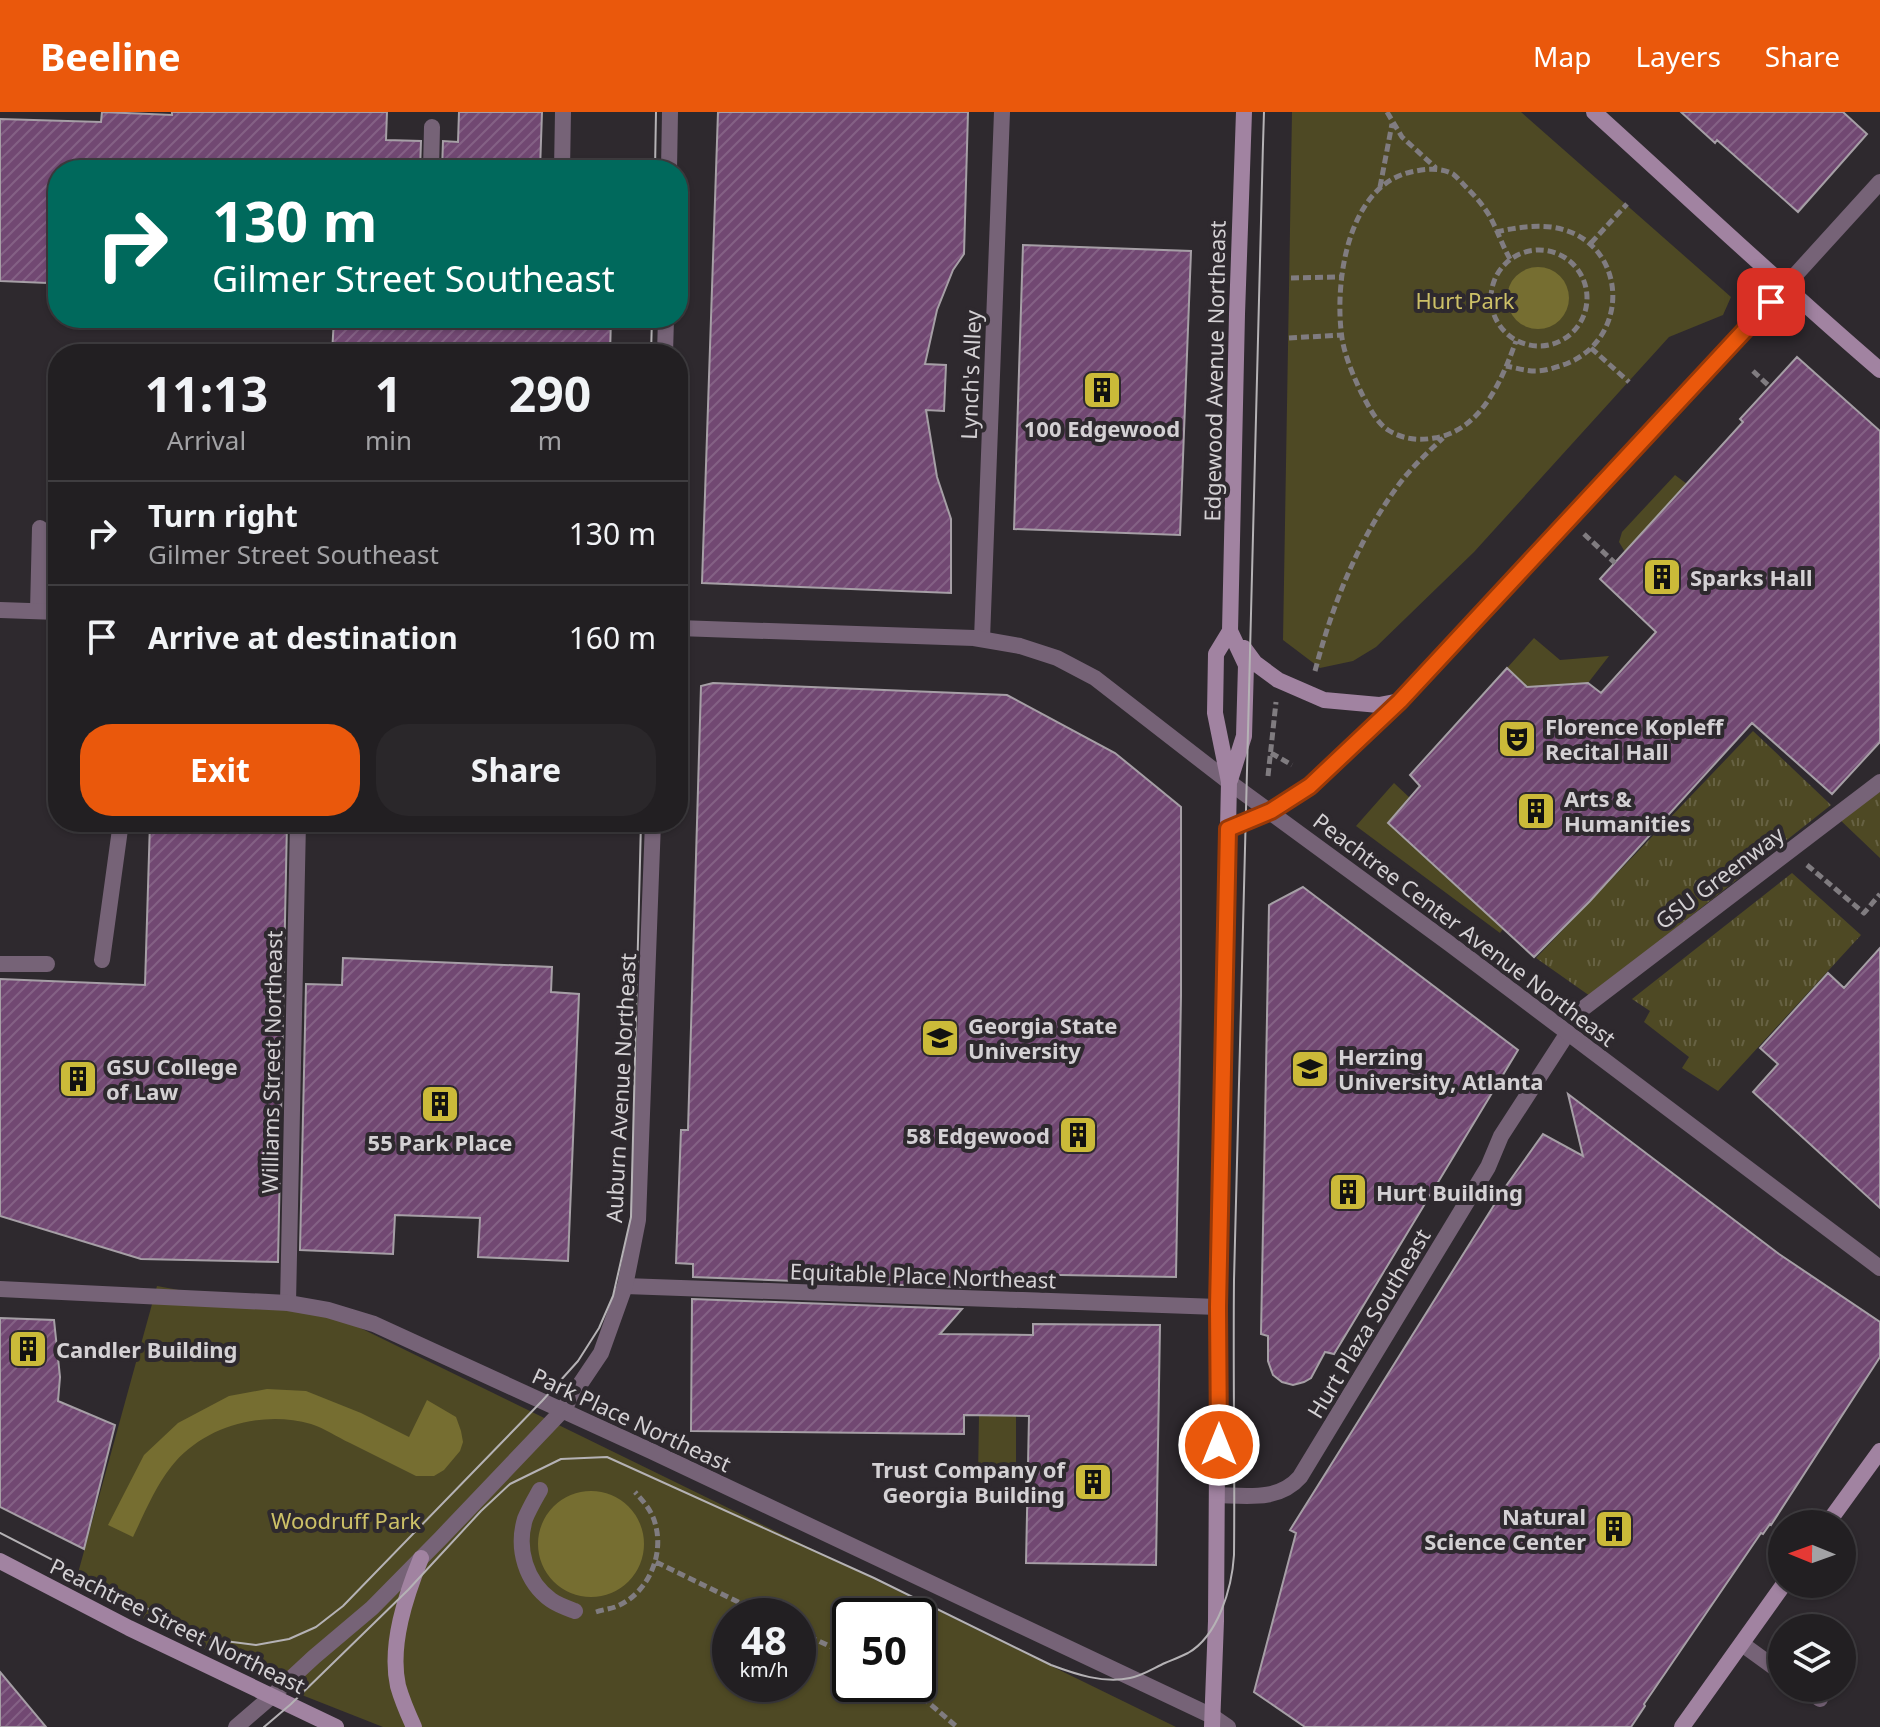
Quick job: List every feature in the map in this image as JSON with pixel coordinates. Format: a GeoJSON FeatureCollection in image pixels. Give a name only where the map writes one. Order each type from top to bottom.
{"type":"FeatureCollection","features":[{"type":"Feature","properties":{"kind":"main road","name":"Edgewood Avenue Northeast"},"geometry":{"type":"LineString","coordinates":[[1229,782],[1244,736],[1246,665],[1230,631],[1244,112]]}},
{"type":"Feature","properties":{"kind":"main road"},"geometry":{"type":"LineString","coordinates":[[1594,112],[1784,287],[1880,370]]}},
{"type":"Feature","properties":{"kind":"main road","name":"Edgewood Avenue Northeast"},"geometry":{"type":"LineString","coordinates":[[1212,1722],[1229,782],[1215,713],[1216,654],[1230,631]]}},
{"type":"Feature","properties":{"kind":"main road"},"geometry":{"type":"LineString","coordinates":[[1230,631],[1255,663],[1271,676],[1324,700],[1379,705],[1400,701]]}},
{"type":"Feature","properties":{"kind":"main road"},"geometry":{"type":"LineString","coordinates":[[1837,1510],[1880,1451]]}},
{"type":"Feature","properties":{"kind":"main road"},"geometry":{"type":"LineString","coordinates":[[414,1727],[397,1683],[396,1656],[405,1601],[421,1558]]}},
{"type":"Feature","properties":{"kind":"main road","name":"Peachtree Street Northeast"},"geometry":{"type":"LineString","coordinates":[[0,1561],[129,1628],[336,1727]]}},
{"type":"Feature","properties":{"kind":"main road"},"geometry":{"type":"LineString","coordinates":[[1682,1727],[1774,1598]]}},
{"type":"Feature","properties":{"kind":"street"},"geometry":{"type":"LineString","coordinates":[[562,160],[563,112]]}},
{"type":"Feature","properties":{"kind":"street"},"geometry":{"type":"LineString","coordinates":[[669,160],[670,112]]}},
{"type":"Feature","properties":{"kind":"street","name":"Lynch's Alley"},"geometry":{"type":"LineString","coordinates":[[982,639],[1002,112]]}},
{"type":"Feature","properties":{"kind":"street"},"geometry":{"type":"LineString","coordinates":[[431,160],[432,127]]}},
{"type":"Feature","properties":{"kind":"street"},"geometry":{"type":"LineString","coordinates":[[1228,829],[1271,811],[1310,786],[1400,701],[1880,182]]}},
{"type":"Feature","properties":{"kind":"street"},"geometry":{"type":"LineString","coordinates":[[38,611],[40,528]]}},
{"type":"Feature","properties":{"kind":"street"},"geometry":{"type":"LineString","coordinates":[[0,610],[48,612]]}},
{"type":"Feature","properties":{"kind":"street","name":"Peachtree Center Avenue Northeast"},"geometry":{"type":"LineString","coordinates":[[688,628],[982,639],[1020,646],[1057,658],[1095,678],[1229,782],[1880,1268]]}},
{"type":"Feature","properties":{"kind":"street","name":"GSU Greenway"},"geometry":{"type":"LineString","coordinates":[[1585,1007],[1880,782]]}},
{"type":"Feature","properties":{"kind":"street"},"geometry":{"type":"LineString","coordinates":[[102,960],[120,832]]}},
{"type":"Feature","properties":{"kind":"street","name":"Williams Street Northeast"},"geometry":{"type":"LineString","coordinates":[[288,1303],[298,832]]}},
{"type":"Feature","properties":{"kind":"street","name":"Auburn Avenue Northeast"},"geometry":{"type":"LineString","coordinates":[[238,1726],[372,1608],[421,1558],[562,1411],[601,1353],[625,1286],[638,1220],[653,832]]}},
{"type":"Feature","properties":{"kind":"street"},"geometry":{"type":"LineString","coordinates":[[0,964],[47,964]]}},
{"type":"Feature","properties":{"kind":"street","name":"Hurt Plaza Southeast"},"geometry":{"type":"LineString","coordinates":[[1218,1495],[1274,1494],[1292,1486],[1300,1477],[1488,1167],[1501,1136],[1567,1034]]}},
{"type":"Feature","properties":{"kind":"street","name":"Equitable Place Northeast"},"geometry":{"type":"LineString","coordinates":[[625,1286],[1218,1307]]}},
{"type":"Feature","properties":{"kind":"street","name":"Park Place Northeast"},"geometry":{"type":"LineString","coordinates":[[0,1289],[288,1303],[328,1310],[374,1324],[1228,1727]]}},
{"type":"Feature","properties":{"kind":"street"},"geometry":{"type":"LineString","coordinates":[[540,1490],[525,1519],[521,1542],[525,1565],[536,1586],[553,1602],[575,1611]]}},
{"type":"Feature","properties":{"kind":"street"},"geometry":{"type":"LineString","coordinates":[[1742,1644],[1768,1663]]}},
{"type":"Feature","properties":{"kind":"path"},"geometry":{"type":"LineString","coordinates":[[1387,112],[1402,137],[1436,169]]}},
{"type":"Feature","properties":{"kind":"path"},"geometry":{"type":"LineString","coordinates":[[1380,187],[1392,123]]}},
{"type":"Feature","properties":{"kind":"path"},"geometry":{"type":"LineString","coordinates":[[1510,259],[1488,214],[1453,174],[1436,169],[1397,175],[1375,191],[1357,220],[1341,277],[1342,335],[1360,391],[1384,428],[1403,438],[1424,440],[1443,437],[1462,428],[1481,411],[1516,341]]}},
{"type":"Feature","properties":{"kind":"path"},"geometry":{"type":"LineString","coordinates":[[1591,243],[1627,204]]}},
{"type":"Feature","properties":{"kind":"path"},"geometry":{"type":"LineString","coordinates":[[1496,232],[1523,227],[1554,227],[1569,232],[1591,243],[1605,261],[1612,280],[1613,299],[1608,323],[1600,340],[1581,357],[1538,371],[1506,366]]}},
{"type":"Feature","properties":{"kind":"path"},"geometry":{"type":"LineString","coordinates":[[1539,249],[1554,251],[1579,270],[1586,284],[1584,316],[1576,329],[1563,340],[1548,346],[1532,346],[1516,341],[1503,330],[1495,317],[1491,301],[1493,285],[1499,271],[1510,259],[1539,249]]}},
{"type":"Feature","properties":{"kind":"path"},"geometry":{"type":"LineString","coordinates":[[1291,278],[1341,277]]}},
{"type":"Feature","properties":{"kind":"path"},"geometry":{"type":"LineString","coordinates":[[1289,338],[1342,335]]}},
{"type":"Feature","properties":{"kind":"path"},"geometry":{"type":"LineString","coordinates":[[1591,348],[1629,382]]}},
{"type":"Feature","properties":{"kind":"path"},"geometry":{"type":"LineString","coordinates":[[1753,371],[1769,386]]}},
{"type":"Feature","properties":{"kind":"path"},"geometry":{"type":"LineString","coordinates":[[1314,672],[1337,598],[1374,523],[1397,486],[1443,437]]}},
{"type":"Feature","properties":{"kind":"path"},"geometry":{"type":"LineString","coordinates":[[1597,547],[1615,563]]}},
{"type":"Feature","properties":{"kind":"path"},"geometry":{"type":"LineString","coordinates":[[1268,776],[1276,697]]}},
{"type":"Feature","properties":{"kind":"path"},"geometry":{"type":"LineString","coordinates":[[1264,749],[1292,765]]}},
{"type":"Feature","properties":{"kind":"path"},"geometry":{"type":"LineString","coordinates":[[1790,851],[1864,913],[1880,894]]}},
{"type":"Feature","properties":{"kind":"path"},"geometry":{"type":"LineString","coordinates":[[575,1611],[595,1612],[615,1607],[633,1596],[647,1581],[656,1562],[658,1542],[655,1523],[647,1505],[635,1492]]}},
{"type":"Feature","properties":{"kind":"path"},"geometry":{"type":"LineString","coordinates":[[656,1562],[730,1598]]}},
{"type":"Feature","properties":{"kind":"path"},"geometry":{"type":"LineString","coordinates":[[928,1702],[957,1727]]}},
{"type":"Feature","properties":{"kind":"green space","name":"Hurt Park"},"geometry":{"type":"Polygon","coordinates":[[[1292,112],[1521,112],[1731,297],[1723,315],[1669,337],[1474,552],[1376,647],[1353,661],[1320,668],[1283,640],[1292,112]]]}},
{"type":"Feature","properties":{"kind":"green space"},"geometry":{"type":"Polygon","coordinates":[[[1675,475],[1687,484],[1625,552],[1619,542],[1622,532],[1675,475]]]}},
{"type":"Feature","properties":{"kind":"green space"},"geometry":{"type":"Polygon","coordinates":[[[1534,638],[1560,660],[1609,656],[1588,683],[1527,687],[1507,668],[1534,638]]]}},
{"type":"Feature","properties":{"kind":"green space"},"geometry":{"type":"Polygon","coordinates":[[[1753,731],[1831,805],[1590,996],[1536,958],[1753,731]]]}},
{"type":"Feature","properties":{"kind":"green space"},"geometry":{"type":"Polygon","coordinates":[[[1880,782],[1880,858],[1836,816],[1880,782]]]}},
{"type":"Feature","properties":{"kind":"green space"},"geometry":{"type":"Polygon","coordinates":[[[1394,783],[1410,798],[1388,823],[1503,929],[1500,933],[1356,826],[1394,783]]]}},
{"type":"Feature","properties":{"kind":"green space"},"geometry":{"type":"Polygon","coordinates":[[[1792,873],[1861,935],[1718,1091],[1682,1068],[1689,1057],[1644,1022],[1650,1011],[1632,999],[1792,873]]]}},
{"type":"Feature","properties":{"kind":"green space","name":"Woodruff Park"},"geometry":{"type":"Polygon","coordinates":[[[157,1286],[344,1320],[912,1598],[832,1598],[832,1702],[936,1702],[936,1610],[1176,1727],[383,1727],[274,1684],[75,1584],[157,1286]]]}},
{"type":"Feature","properties":{"kind":"green space"},"geometry":{"type":"Polygon","coordinates":[[[979,1415],[1016,1416],[1016,1479],[978,1478],[979,1415]]]}},
{"type":"Feature","properties":{"kind":"shaded area"},"geometry":{"type":"Polygon","coordinates":[[[1538,267],[1560,276],[1569,298],[1560,320],[1538,329],[1516,320],[1507,298],[1516,276],[1538,267]]]}},
{"type":"Feature","properties":{"kind":"shaded area"},"geometry":{"type":"Polygon","coordinates":[[[267,1389],[306,1391],[409,1437],[427,1400],[456,1417],[463,1442],[460,1451],[444,1470],[434,1476],[416,1476],[311,1424],[273,1419],[235,1425],[199,1441],[171,1467],[133,1537],[108,1525],[144,1455],[178,1423],[229,1396],[267,1389]]]}},
{"type":"Feature","properties":{"kind":"shaded area"},"geometry":{"type":"Polygon","coordinates":[[[591,1491],[611,1495],[628,1507],[640,1524],[644,1544],[640,1564],[628,1581],[611,1593],[591,1597],[571,1593],[554,1581],[542,1564],[538,1544],[542,1524],[554,1507],[571,1495],[591,1491]]]}},
{"type":"Feature","properties":{"kind":"building"},"geometry":{"type":"Polygon","coordinates":[[[102,112],[172,115],[172,112],[387,112],[386,140],[421,141],[420,160],[48,160],[47,283],[0,281],[0,119],[101,122],[102,112]]]}},
{"type":"Feature","properties":{"kind":"building"},"geometry":{"type":"Polygon","coordinates":[[[459,112],[542,112],[540,160],[442,160],[443,141],[458,142],[459,112]]]}},
{"type":"Feature","properties":{"kind":"building"},"geometry":{"type":"Polygon","coordinates":[[[718,112],[968,112],[964,254],[953,270],[937,310],[925,364],[946,365],[944,411],[926,410],[937,477],[951,519],[951,593],[702,583],[718,112]]]}},
{"type":"Feature","properties":{"kind":"building"},"geometry":{"type":"Polygon","coordinates":[[[1681,112],[1843,112],[1867,134],[1798,212],[1681,112]]]}},
{"type":"Feature","properties":{"kind":"building","name":"100 Edgewood"},"geometry":{"type":"Polygon","coordinates":[[[1023,245],[1191,251],[1180,535],[1014,529],[1023,245]]]}},
{"type":"Feature","properties":{"kind":"building"},"geometry":{"type":"Polygon","coordinates":[[[333,328],[611,328],[610,344],[333,344],[333,328]]]}},
{"type":"Feature","properties":{"kind":"building"},"geometry":{"type":"Polygon","coordinates":[[[1797,357],[1880,431],[1880,742],[1832,794],[1752,723],[1590,901],[1534,957],[1388,823],[1420,786],[1410,775],[1507,668],[1527,687],[1588,683],[1601,693],[1656,632],[1600,579],[1743,422],[1740,419],[1797,357]]]}},
{"type":"Feature","properties":{"kind":"building"},"geometry":{"type":"Polygon","coordinates":[[[713,683],[1007,695],[1115,753],[1181,807],[1176,1277],[994,1274],[982,1288],[693,1277],[693,1264],[676,1263],[681,1130],[688,1130],[701,686],[713,683]]]}},
{"type":"Feature","properties":{"kind":"building"},"geometry":{"type":"Polygon","coordinates":[[[150,832],[287,832],[278,1262],[141,1259],[0,1216],[0,979],[145,985],[150,832]]]}},
{"type":"Feature","properties":{"kind":"building","name":"Hurt Building"},"geometry":{"type":"Polygon","coordinates":[[[1303,887],[1518,1050],[1334,1354],[1325,1352],[1311,1378],[1293,1385],[1273,1375],[1268,1361],[1268,1336],[1261,1334],[1269,905],[1303,887]]]}},
{"type":"Feature","properties":{"kind":"building"},"geometry":{"type":"Polygon","coordinates":[[[1880,948],[1880,1208],[1753,1092],[1778,1064],[1760,1048],[1828,973],[1844,988],[1880,948]]]}},
{"type":"Feature","properties":{"kind":"building","name":"55 Park Place"},"geometry":{"type":"Polygon","coordinates":[[[343,958],[552,967],[551,992],[579,994],[568,1261],[478,1257],[480,1218],[395,1215],[393,1254],[300,1250],[306,984],[342,985],[343,958]]]}},
{"type":"Feature","properties":{"kind":"building"},"geometry":{"type":"Polygon","coordinates":[[[1568,1094],[1779,1254],[1880,1322],[1880,1357],[1781,1510],[1768,1510],[1768,1527],[1631,1727],[1305,1727],[1254,1692],[1296,1533],[1290,1530],[1506,1186],[1543,1134],[1583,1156],[1568,1094]]]}},
{"type":"Feature","properties":{"kind":"building","name":"Trust Company of Georgia Building"},"geometry":{"type":"Polygon","coordinates":[[[692,1299],[962,1309],[940,1334],[1033,1335],[1033,1324],[1160,1325],[1156,1565],[1026,1563],[1029,1416],[964,1415],[964,1434],[691,1431],[692,1299]]]}},
{"type":"Feature","properties":{"kind":"building"},"geometry":{"type":"Polygon","coordinates":[[[0,1318],[54,1320],[60,1377],[58,1401],[115,1425],[84,1549],[0,1507],[0,1318]]]}},
{"type":"Feature","properties":{"kind":"building"},"geometry":{"type":"Polygon","coordinates":[[[0,1672],[46,1727],[0,1727],[0,1672]]]}},
{"type":"Feature","properties":{"kind":"tram line"},"geometry":{"type":"LineString","coordinates":[[655,160],[656,112]]}},
{"type":"Feature","properties":{"kind":"tram line"},"geometry":{"type":"LineString","coordinates":[[264,1727],[408,1590],[510,1484],[561,1459],[607,1457],[874,1578],[1051,1665],[1080,1675],[1110,1680],[1139,1676],[1188,1653],[1208,1635],[1222,1610],[1234,1555],[1237,1134],[1264,112]]}},
{"type":"Feature","properties":{"kind":"tram line"},"geometry":{"type":"LineString","coordinates":[[651,344],[652,328]]}},
{"type":"Feature","properties":{"kind":"tram line"},"geometry":{"type":"LineString","coordinates":[[0,1533],[185,1628],[217,1640],[256,1645],[289,1639],[316,1627],[343,1606],[542,1401],[578,1361],[599,1328],[613,1296],[631,1217],[641,832]]}},
{"type":"Feature","properties":{"kind":"place","name":"100 Edgewood"},"geometry":{"type":"Point","coordinates":[1102,390]}},
{"type":"Feature","properties":{"kind":"place","name":"Sparks Hall"},"geometry":{"type":"Point","coordinates":[1662,577]}},
{"type":"Feature","properties":{"kind":"place","name":"Florence Kopleff Recital Hall"},"geometry":{"type":"Point","coordinates":[1517,739]}},
{"type":"Feature","properties":{"kind":"place","name":"Arts & Humanities"},"geometry":{"type":"Point","coordinates":[1536,811]}},
{"type":"Feature","properties":{"kind":"place","name":"Georgia State University"},"geometry":{"type":"Point","coordinates":[940,1038]}},
{"type":"Feature","properties":{"kind":"place","name":"Herzing University, Atlanta"},"geometry":{"type":"Point","coordinates":[1310,1069]}},
{"type":"Feature","properties":{"kind":"place","name":"GSU College of Law"},"geometry":{"type":"Point","coordinates":[78,1079]}},
{"type":"Feature","properties":{"kind":"place","name":"55 Park Place"},"geometry":{"type":"Point","coordinates":[440,1104]}},
{"type":"Feature","properties":{"kind":"place","name":"58 Edgewood"},"geometry":{"type":"Point","coordinates":[1078,1135]}},
{"type":"Feature","properties":{"kind":"place","name":"Hurt Building"},"geometry":{"type":"Point","coordinates":[1348,1192]}},
{"type":"Feature","properties":{"kind":"place","name":"Candler Building"},"geometry":{"type":"Point","coordinates":[28,1349]}},
{"type":"Feature","properties":{"kind":"place","name":"Trust Company of Georgia Building"},"geometry":{"type":"Point","coordinates":[1093,1482]}},
{"type":"Feature","properties":{"kind":"place","name":"Natural Science Center"},"geometry":{"type":"Point","coordinates":[1614,1529]}},
{"type":"Feature","properties":{"kind":"route"},"geometry":{"type":"LineString","coordinates":[[1219,1445],[1218,1307],[1228,829],[1271,811],[1310,786],[1400,701],[1771,302]]}}]}
